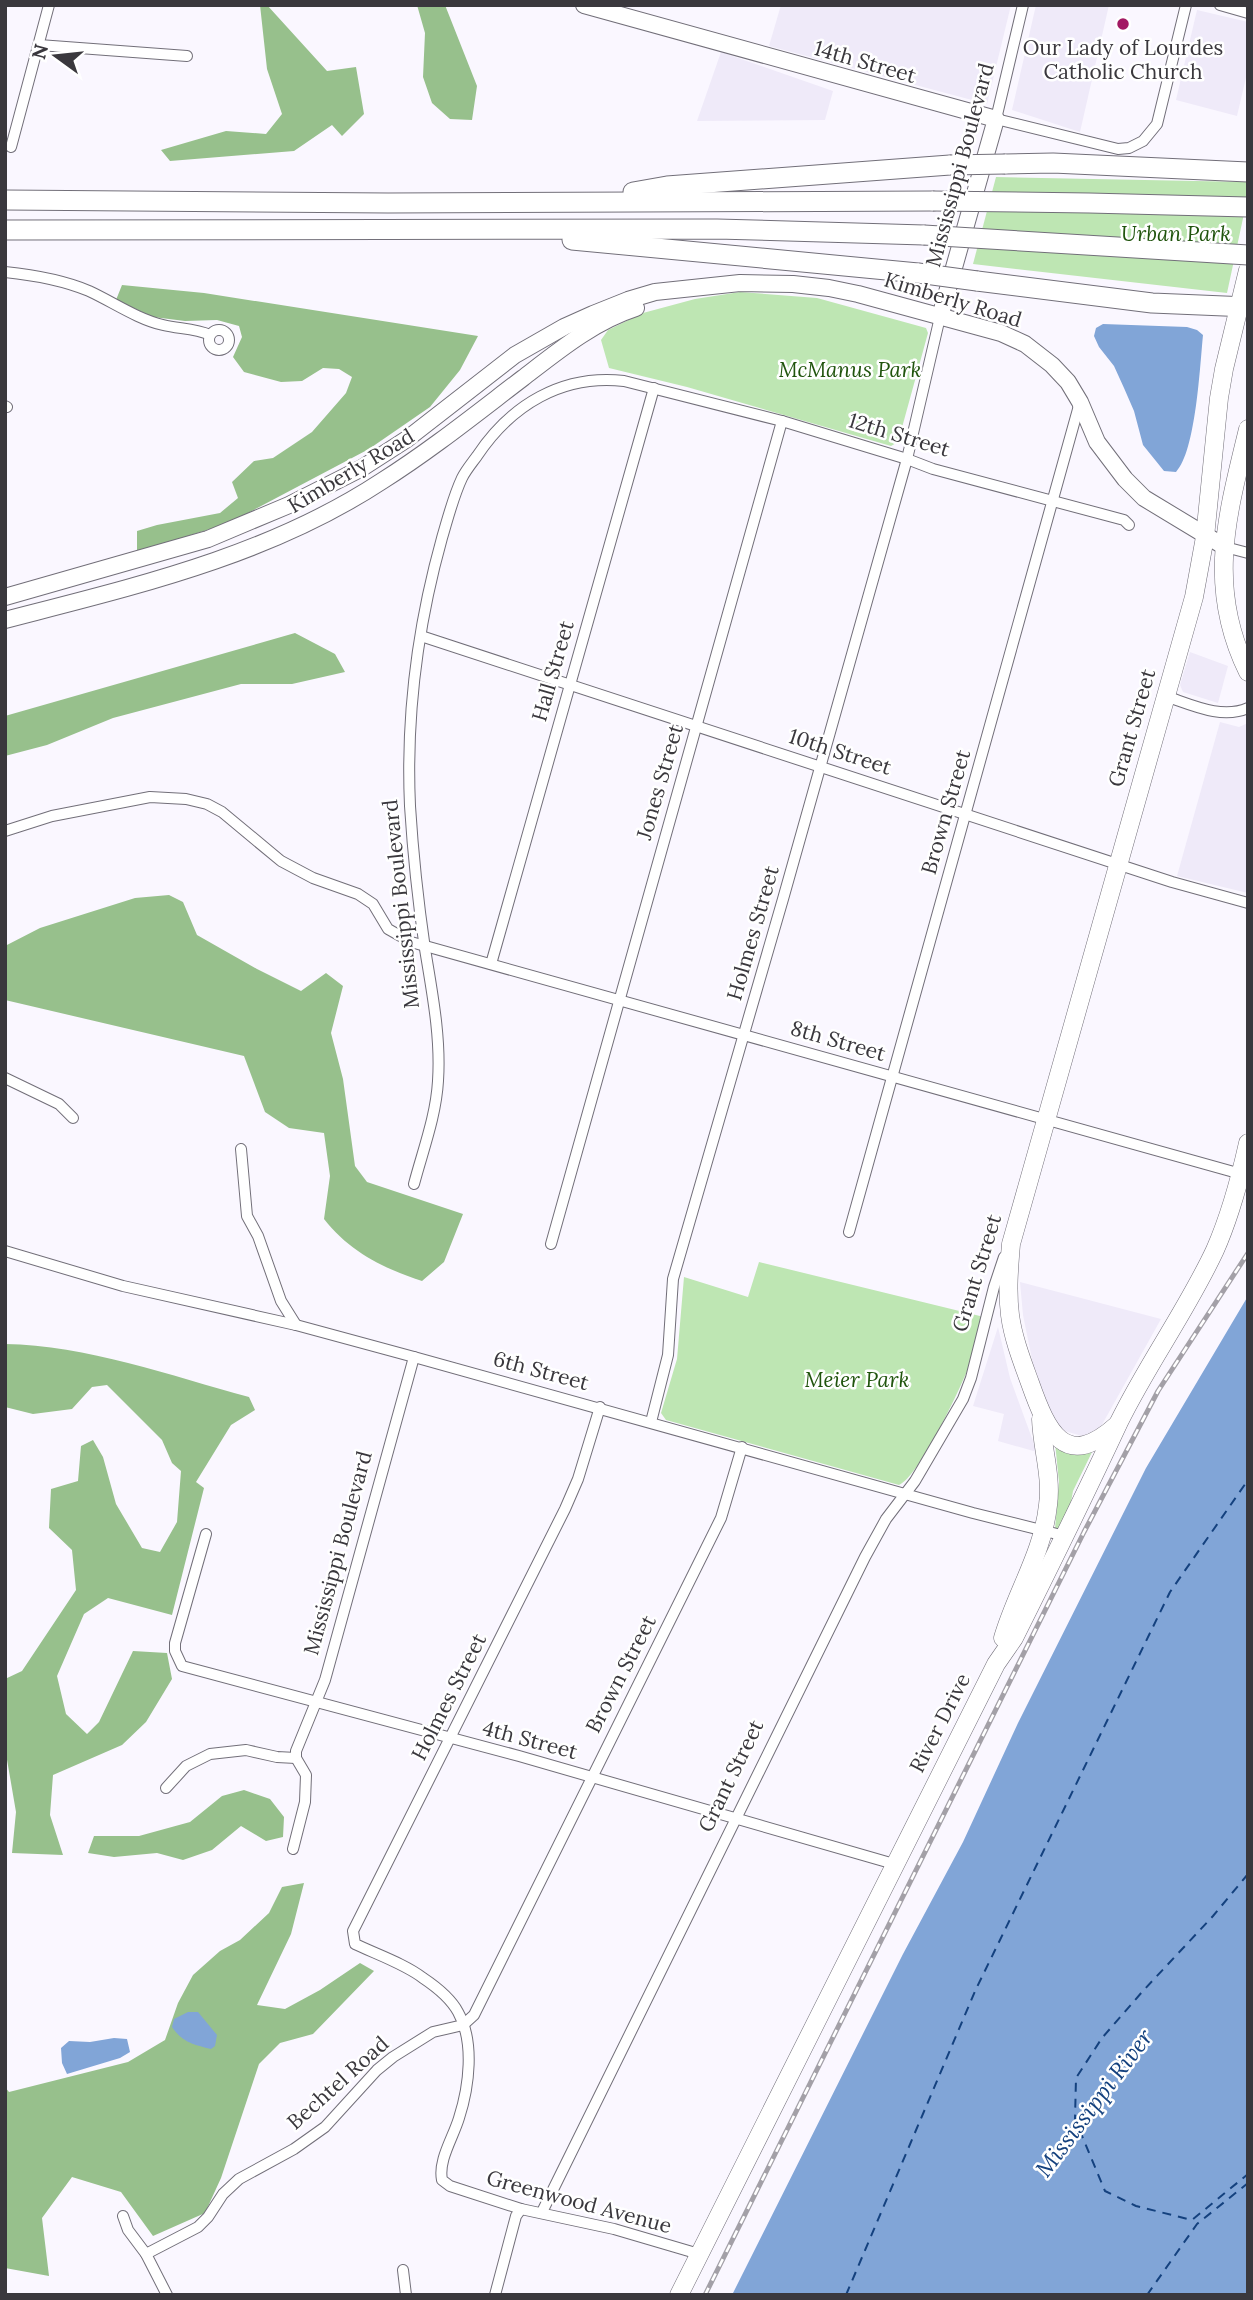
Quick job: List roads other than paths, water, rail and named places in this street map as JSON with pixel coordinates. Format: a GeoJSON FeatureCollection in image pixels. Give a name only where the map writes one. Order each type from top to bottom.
{"type":"FeatureCollection","features":[{"type":"Feature","properties":{"kind":"highway"},"geometry":{"type":"LineString","coordinates":[[573,202],[667,186],[950,164],[1054,163],[1248,172]]}},
{"type":"Feature","properties":{"kind":"highway"},"geometry":{"type":"LineString","coordinates":[[5,200],[933,201],[1248,207]]}},
{"type":"Feature","properties":{"kind":"highway"},"geometry":{"type":"LineString","coordinates":[[516,229],[559,239],[918,274],[1152,303],[1243,307]]}},
{"type":"Feature","properties":{"kind":"highway"},"geometry":{"type":"LineString","coordinates":[[5,230],[717,229],[924,235],[1248,255]]}},
{"type":"Feature","properties":{"kind":"main road","name":"14th Street"},"geometry":{"type":"LineString","coordinates":[[584,5],[996,119]]}},
{"type":"Feature","properties":{"kind":"main road","name":"Mississippi Boulevard"},"geometry":{"type":"LineString","coordinates":[[940,317],[996,119]]}},
{"type":"Feature","properties":{"kind":"main road","name":"Grant Street"},"geometry":{"type":"LineString","coordinates":[[1021,1207],[1194,597],[1205,537],[1217,411],[1224,369],[1243,307],[1248,270]]}},
{"type":"Feature","properties":{"kind":"main road","name":"Kimberly Road"},"geometry":{"type":"LineString","coordinates":[[5,597],[208,539],[289,505],[362,468],[407,439],[515,355],[564,327],[628,300],[655,292],[740,283],[793,284],[858,294],[1001,334],[1025,344],[1052,365],[1068,382],[1080,402],[1097,442],[1125,479],[1144,498],[1205,537]]}},
{"type":"Feature","properties":{"kind":"main road","name":"Kimberly Road"},"geometry":{"type":"LineString","coordinates":[[5,620],[173,576],[251,548],[309,523],[381,482],[439,442],[567,344],[628,311],[685,289]]}},
{"type":"Feature","properties":{"kind":"main road"},"geometry":{"type":"LineString","coordinates":[[1248,429],[1228,509],[1224,592],[1231,631],[1248,672]]}},
{"type":"Feature","properties":{"kind":"main road"},"geometry":{"type":"LineString","coordinates":[[1205,537],[1225,547]]}},
{"type":"Feature","properties":{"kind":"main road","name":"River Drive"},"geometry":{"type":"LineString","coordinates":[[679,2295],[894,1864],[996,1664],[1014,1638],[1119,1422],[1195,1290],[1216,1247],[1241,1174],[1248,1143]]}},
{"type":"Feature","properties":{"kind":"main road"},"geometry":{"type":"LineString","coordinates":[[996,1664],[1005,1631],[1038,1549],[1048,1504],[1048,1472],[1040,1412],[1017,1346],[1011,1317],[1008,1283],[1011,1244],[1021,1207]]}},
{"type":"Feature","properties":{"kind":"main road"},"geometry":{"type":"LineString","coordinates":[[1040,1412],[1052,1432],[1064,1443],[1073,1445],[1092,1444],[1102,1439],[1119,1422]]}},
{"type":"Feature","properties":{"kind":"street"},"geometry":{"type":"LineString","coordinates":[[11,147],[49,5]]}},
{"type":"Feature","properties":{"kind":"street","name":"Mississippi Boulevard"},"geometry":{"type":"LineString","coordinates":[[996,119],[1023,5]]}},
{"type":"Feature","properties":{"kind":"street","name":"14th Street"},"geometry":{"type":"LineString","coordinates":[[996,119],[1111,148],[1124,149],[1136,145],[1149,135],[1157,124],[1186,5]]}},
{"type":"Feature","properties":{"kind":"street"},"geometry":{"type":"LineString","coordinates":[[1220,5],[1248,13]]}},
{"type":"Feature","properties":{"kind":"street"},"geometry":{"type":"LineString","coordinates":[[39,45],[187,57]]}},
{"type":"Feature","properties":{"kind":"street"},"geometry":{"type":"LineString","coordinates":[[5,272],[56,280],[86,290],[162,325],[210,335]]}},
{"type":"Feature","properties":{"kind":"street","name":"Mississippi Boulevard"},"geometry":{"type":"LineString","coordinates":[[907,458],[940,317]]}},
{"type":"Feature","properties":{"kind":"street","name":"Mississippi Boulevard"},"geometry":{"type":"LineString","coordinates":[[414,1184],[434,1111],[438,1080],[433,1005],[416,889],[409,757],[421,636],[432,576],[462,477],[503,423],[540,397],[558,388],[586,381],[602,378],[654,388]]}},
{"type":"Feature","properties":{"kind":"street","name":"12th Street"},"geometry":{"type":"LineString","coordinates":[[654,388],[782,421],[933,468],[1124,520],[1129,525]]}},
{"type":"Feature","properties":{"kind":"street","name":"Hall Street"},"geometry":{"type":"LineString","coordinates":[[491,964],[654,388]]}},
{"type":"Feature","properties":{"kind":"street","name":"Brown Street"},"geometry":{"type":"LineString","coordinates":[[849,1231],[1080,402]]}},
{"type":"Feature","properties":{"kind":"street","name":"Jones Street"},"geometry":{"type":"LineString","coordinates":[[551,1244],[782,421]]}},
{"type":"Feature","properties":{"kind":"street","name":"Holmes Street"},"geometry":{"type":"LineString","coordinates":[[651,1422],[668,1355],[673,1279],[907,458]]}},
{"type":"Feature","properties":{"kind":"street"},"geometry":{"type":"LineString","coordinates":[[1225,547],[1248,553]]}},
{"type":"Feature","properties":{"kind":"street","name":"10th Street"},"geometry":{"type":"LineString","coordinates":[[421,636],[965,814],[1248,903]]}},
{"type":"Feature","properties":{"kind":"street"},"geometry":{"type":"LineString","coordinates":[[1165,696],[1219,712],[1231,713],[1248,708]]}},
{"type":"Feature","properties":{"kind":"street","name":"8th Street"},"geometry":{"type":"LineString","coordinates":[[5,831],[52,816],[150,797],[186,799],[207,804],[222,812],[257,844],[281,861],[313,878],[358,894],[373,904],[387,929],[404,939],[1241,1174]]}},
{"type":"Feature","properties":{"kind":"street"},"geometry":{"type":"LineString","coordinates":[[5,1078],[59,1104],[73,1118]]}},
{"type":"Feature","properties":{"kind":"street"},"geometry":{"type":"LineString","coordinates":[[241,1149],[247,1216],[258,1236],[281,1301],[296,1325]]}},
{"type":"Feature","properties":{"kind":"street","name":"Grant Street"},"geometry":{"type":"LineString","coordinates":[[542,2213],[865,1557],[886,1519],[915,1481],[963,1399],[971,1378],[994,1287],[1021,1207]]}},
{"type":"Feature","properties":{"kind":"street","name":"6th Street"},"geometry":{"type":"LineString","coordinates":[[5,1251],[123,1286],[296,1325],[1065,1536]]}},
{"type":"Feature","properties":{"kind":"street","name":"Mississippi Boulevard"},"geometry":{"type":"LineString","coordinates":[[296,1758],[296,1751],[325,1679],[414,1357]]}},
{"type":"Feature","properties":{"kind":"street","name":"Holmes Street"},"geometry":{"type":"LineString","coordinates":[[463,2025],[460,2015],[447,1999],[423,1977],[355,1944],[353,1931],[565,1509],[578,1479],[600,1407]]}},
{"type":"Feature","properties":{"kind":"street","name":"Brown Street"},"geometry":{"type":"LineString","coordinates":[[463,2025],[474,2015],[721,1518],[742,1447]]}},
{"type":"Feature","properties":{"kind":"street","name":"4th Street"},"geometry":{"type":"LineString","coordinates":[[206,1534],[176,1639],[175,1651],[182,1666],[591,1777],[894,1864]]}},
{"type":"Feature","properties":{"kind":"street"},"geometry":{"type":"LineString","coordinates":[[166,1788],[186,1766],[210,1754],[246,1750],[296,1758],[306,1775],[305,1802],[293,1849]]}},
{"type":"Feature","properties":{"kind":"street","name":"Greenwood Avenue"},"geometry":{"type":"LineString","coordinates":[[463,2025],[467,2047],[466,2088],[460,2118],[440,2170],[442,2180],[450,2186],[521,2209],[614,2229],[699,2254]]}},
{"type":"Feature","properties":{"kind":"street","name":"Bechtel Road"},"geometry":{"type":"LineString","coordinates":[[146,2254],[198,2227],[223,2194],[239,2179],[294,2149],[325,2127],[377,2070],[393,2057],[433,2032],[463,2025]]}},
{"type":"Feature","properties":{"kind":"street"},"geometry":{"type":"LineString","coordinates":[[495,2295],[516,2216],[521,2209]]}},
{"type":"Feature","properties":{"kind":"street"},"geometry":{"type":"LineString","coordinates":[[123,2216],[128,2230],[146,2254],[167,2295]]}},
{"type":"Feature","properties":{"kind":"street"},"geometry":{"type":"LineString","coordinates":[[403,2270],[406,2295]]}},
{"type":"Feature","properties":{"kind":"water"},"geometry":{"type":"Polygon","coordinates":[[[1103,324],[1187,327],[1203,335],[1193,427],[1183,461],[1176,472],[1164,471],[1143,445],[1134,411],[1124,388],[1114,366],[1094,336],[1096,328],[1103,324]]]}},
{"type":"Feature","properties":{"kind":"water","name":"Mississippi River"},"geometry":{"type":"Polygon","coordinates":[[[1248,1296],[1248,2295],[732,2295],[903,1954],[963,1842],[1018,1723],[1146,1468],[1248,1296]]]}},
{"type":"Feature","properties":{"kind":"water"},"geometry":{"type":"Polygon","coordinates":[[[188,2012],[198,2012],[217,2035],[215,2046],[211,2049],[189,2042],[172,2027],[174,2019],[188,2012]]]}},
{"type":"Feature","properties":{"kind":"water"},"geometry":{"type":"Polygon","coordinates":[[[127,2039],[130,2052],[120,2058],[67,2074],[62,2063],[61,2048],[69,2041],[90,2042],[127,2039]]]}},
{"type":"Feature","properties":{"kind":"railway"},"geometry":{"type":"LineString","coordinates":[[705,2295],[1084,1532],[1158,1391],[1248,1253]]}},
{"type":"Feature","properties":{"kind":"place","name":"Our Lady of Lourdes Catholic Church"},"geometry":{"type":"Point","coordinates":[1123,24]}},
{"type":"Feature","properties":{"kind":"park label","name":"Urban Park"},"geometry":{"type":"Point","coordinates":[1176,234]}},
{"type":"Feature","properties":{"kind":"park label","name":"McManus Park"},"geometry":{"type":"Point","coordinates":[850,370]}},
{"type":"Feature","properties":{"kind":"park label","name":"Meier Park"},"geometry":{"type":"Point","coordinates":[857,1380]}}]}
